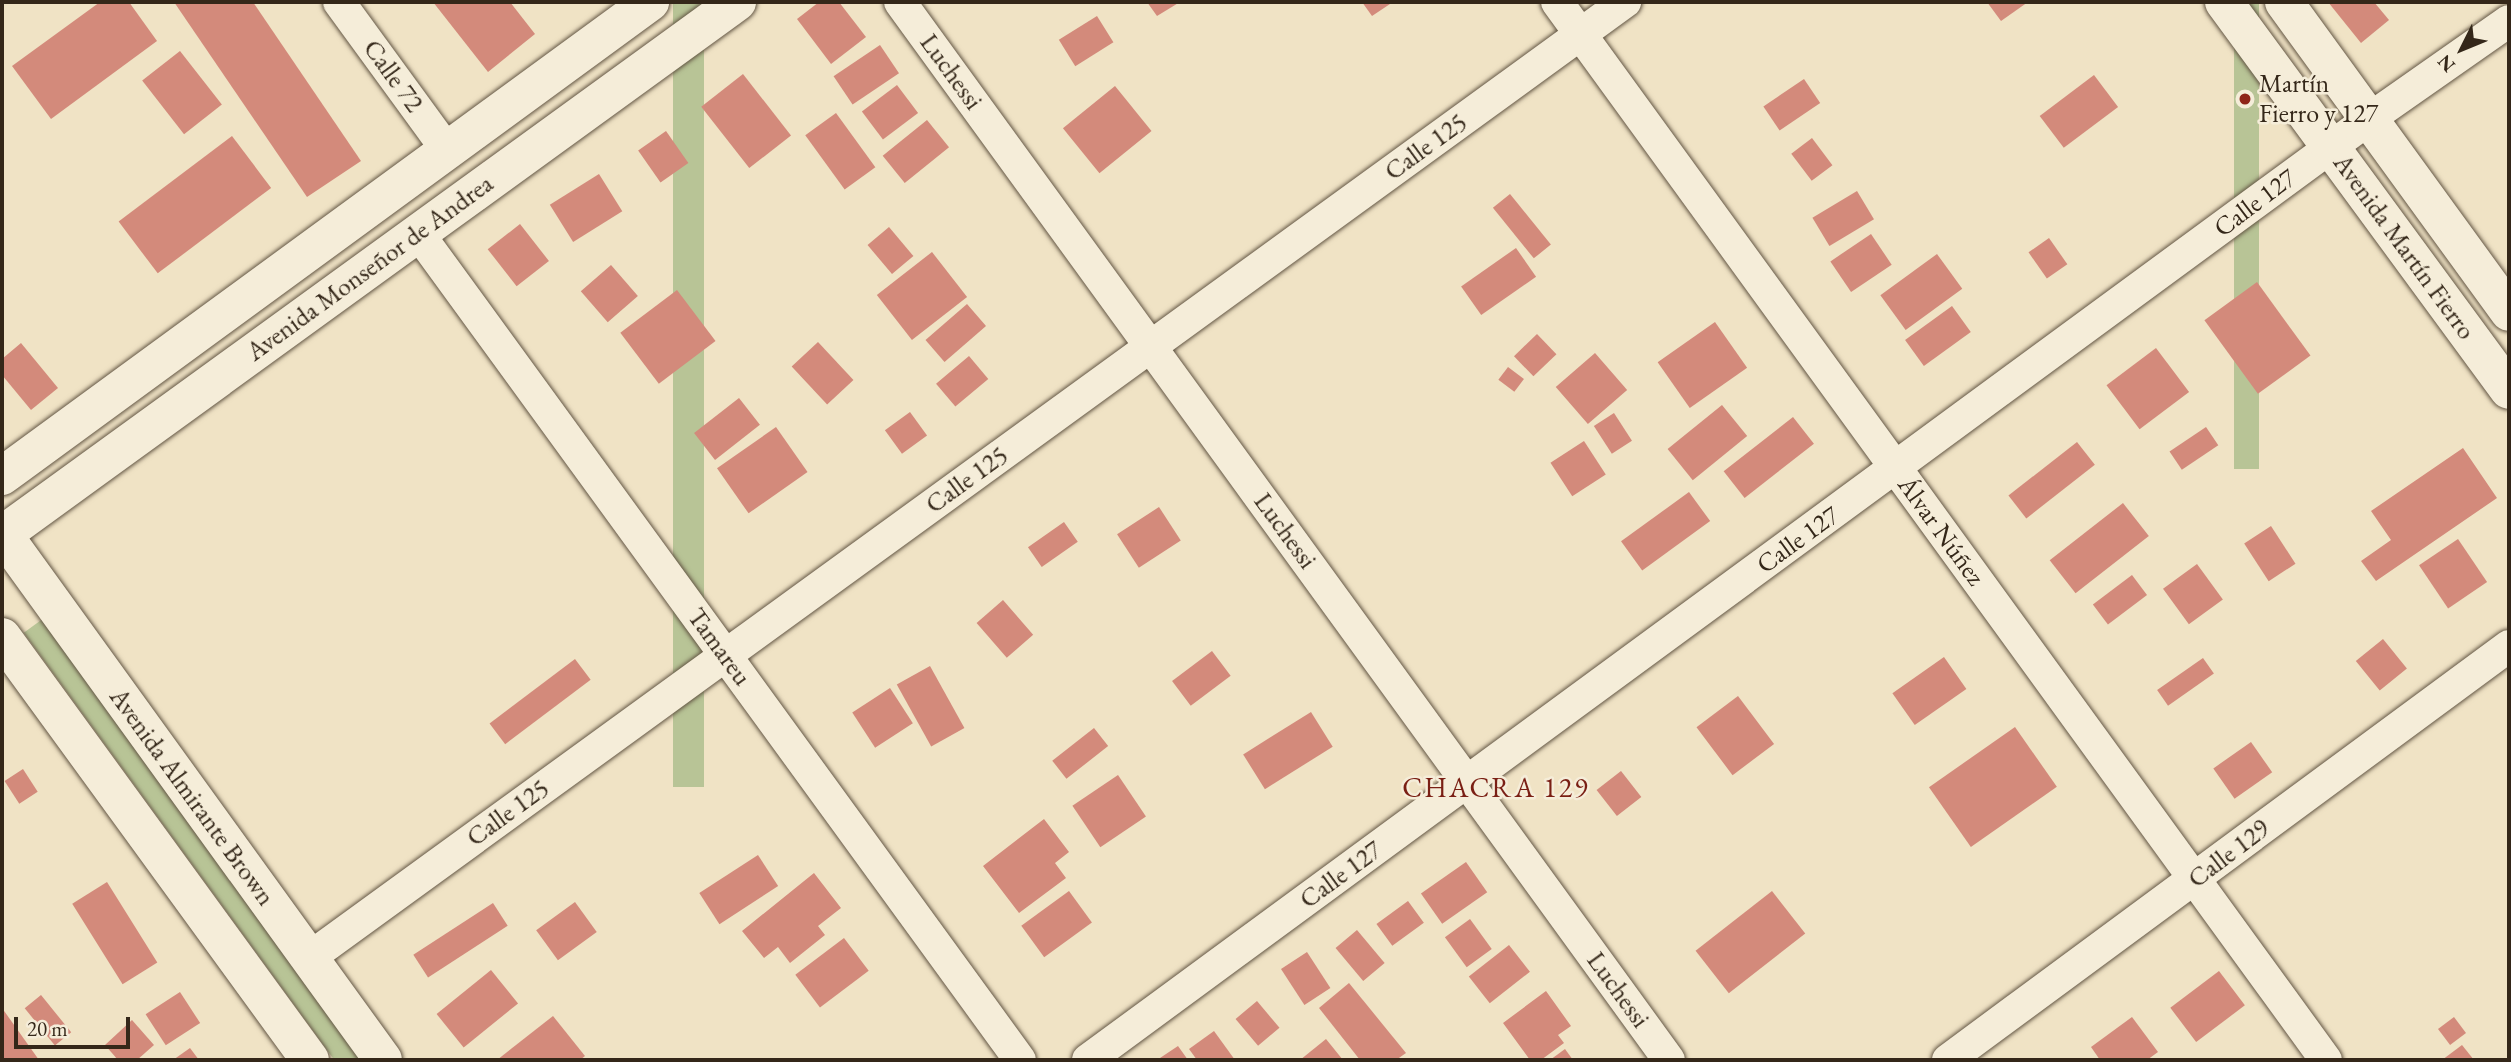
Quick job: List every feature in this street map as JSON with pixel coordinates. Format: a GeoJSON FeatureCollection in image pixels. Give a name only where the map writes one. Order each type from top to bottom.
{"type":"FeatureCollection","features":[{"type":"Feature","properties":{"kind":"main road","name":"Avenida Monseñor de Andrea"},"geometry":{"type":"LineString","coordinates":[[2,476],[650,2]]}},
{"type":"Feature","properties":{"kind":"main road","name":"Avenida Monseñor de Andrea"},"geometry":{"type":"LineString","coordinates":[[2,534],[737,2]]}},
{"type":"Feature","properties":{"kind":"main road","name":"Avenida Martín Fierro"},"geometry":{"type":"LineString","coordinates":[[2224,2],[2509,390]]}},
{"type":"Feature","properties":{"kind":"main road","name":"Avenida Martín Fierro"},"geometry":{"type":"LineString","coordinates":[[2284,2],[2509,310]]}},
{"type":"Feature","properties":{"kind":"main road","name":"Avenida Almirante Brown"},"geometry":{"type":"LineString","coordinates":[[2,534],[383,1060]]}},
{"type":"Feature","properties":{"kind":"main road"},"geometry":{"type":"LineString","coordinates":[[2,637],[310,1060]]}},
{"type":"Feature","properties":{"kind":"street","name":"Calle 72"},"geometry":{"type":"LineString","coordinates":[[339,2],[447,150]]}},
{"type":"Feature","properties":{"kind":"street","name":"Luchessi"},"geometry":{"type":"LineString","coordinates":[[900,2],[1669,1060]]}},
{"type":"Feature","properties":{"kind":"street","name":"Álvar Núñez"},"geometry":{"type":"LineString","coordinates":[[1557,2],[2326,1060]]}},
{"type":"Feature","properties":{"kind":"street","name":"Calle 125"},"geometry":{"type":"LineString","coordinates":[[309,958],[1625,2]]}},
{"type":"Feature","properties":{"kind":"street","name":"Calle 127"},"geometry":{"type":"LineString","coordinates":[[1088,1060],[2369,119],[2509,20]]}},
{"type":"Feature","properties":{"kind":"street","name":"Tamareu"},"geometry":{"type":"LineString","coordinates":[[418,233],[1020,1060]]}},
{"type":"Feature","properties":{"kind":"street","name":"Calle 129"},"geometry":{"type":"LineString","coordinates":[[1948,1060],[2509,646]]}},
{"type":"Feature","properties":{"kind":"green space"},"geometry":{"type":"Polygon","coordinates":[[[673,2],[704,2],[704,787],[673,787],[673,2]]]}},
{"type":"Feature","properties":{"kind":"green space"},"geometry":{"type":"Polygon","coordinates":[[[2234,2],[2259,2],[2259,469],[2234,469],[2234,2]]]}},
{"type":"Feature","properties":{"kind":"green space"},"geometry":{"type":"Polygon","coordinates":[[[44,618],[365,1060],[334,1060],[24,633],[44,618]]]}},
{"type":"Feature","properties":{"kind":"building"},"geometry":{"type":"Polygon","coordinates":[[[100,2],[129,2],[157,41],[51,119],[12,66],[100,2]]]}},
{"type":"Feature","properties":{"kind":"building"},"geometry":{"type":"Polygon","coordinates":[[[174,2],[253,2],[361,161],[307,197],[174,2]]]}},
{"type":"Feature","properties":{"kind":"building"},"geometry":{"type":"Polygon","coordinates":[[[433,2],[510,2],[535,34],[488,72],[433,2]]]}},
{"type":"Feature","properties":{"kind":"building"},"geometry":{"type":"Polygon","coordinates":[[[819,2],[839,2],[866,37],[831,64],[797,19],[819,2]]]}},
{"type":"Feature","properties":{"kind":"building"},"geometry":{"type":"Polygon","coordinates":[[[1147,2],[1180,2],[1157,16],[1147,2]]]}},
{"type":"Feature","properties":{"kind":"building"},"geometry":{"type":"Polygon","coordinates":[[[1362,2],[1393,2],[1372,16],[1362,2]]]}},
{"type":"Feature","properties":{"kind":"building"},"geometry":{"type":"Polygon","coordinates":[[[1987,2],[2028,2],[2001,21],[1987,2]]]}},
{"type":"Feature","properties":{"kind":"building"},"geometry":{"type":"Polygon","coordinates":[[[2328,2],[2374,2],[2389,20],[2361,43],[2328,2]]]}},
{"type":"Feature","properties":{"kind":"building"},"geometry":{"type":"Polygon","coordinates":[[[1097,16],[1113,42],[1075,66],[1059,40],[1097,16]]]}},
{"type":"Feature","properties":{"kind":"building"},"geometry":{"type":"Polygon","coordinates":[[[880,45],[899,73],[853,105],[834,76],[880,45]]]}},
{"type":"Feature","properties":{"kind":"building"},"geometry":{"type":"Polygon","coordinates":[[[180,51],[222,105],[184,134],[142,81],[180,51]]]}},
{"type":"Feature","properties":{"kind":"building"},"geometry":{"type":"Polygon","coordinates":[[[743,74],[791,135],[749,168],[701,107],[743,74]]]}},
{"type":"Feature","properties":{"kind":"building"},"geometry":{"type":"Polygon","coordinates":[[[2094,75],[2118,107],[2064,148],[2040,116],[2094,75]]]}},
{"type":"Feature","properties":{"kind":"building"},"geometry":{"type":"Polygon","coordinates":[[[1804,79],[1820,103],[1780,130],[1763,106],[1804,79]]]}},
{"type":"Feature","properties":{"kind":"building"},"geometry":{"type":"Polygon","coordinates":[[[897,85],[918,113],[883,139],[862,111],[897,85]]]}},
{"type":"Feature","properties":{"kind":"building"},"geometry":{"type":"Polygon","coordinates":[[[1115,86],[1152,131],[1099,173],[1063,128],[1115,86]]]}},
{"type":"Feature","properties":{"kind":"building"},"geometry":{"type":"Polygon","coordinates":[[[836,113],[875,167],[845,190],[805,135],[836,113]]]}},
{"type":"Feature","properties":{"kind":"building"},"geometry":{"type":"Polygon","coordinates":[[[927,120],[949,147],[905,183],[883,156],[927,120]]]}},
{"type":"Feature","properties":{"kind":"building"},"geometry":{"type":"Polygon","coordinates":[[[666,131],[688,163],[661,182],[638,151],[666,131]]]}},
{"type":"Feature","properties":{"kind":"building"},"geometry":{"type":"Polygon","coordinates":[[[232,136],[271,188],[158,273],[119,221],[232,136]]]}},
{"type":"Feature","properties":{"kind":"building"},"geometry":{"type":"Polygon","coordinates":[[[1812,138],[1832,165],[1812,181],[1791,154],[1812,138]]]}},
{"type":"Feature","properties":{"kind":"building"},"geometry":{"type":"Polygon","coordinates":[[[599,174],[622,211],[573,242],[550,205],[599,174]]]}},
{"type":"Feature","properties":{"kind":"building"},"geometry":{"type":"Polygon","coordinates":[[[1857,191],[1874,219],[1829,246],[1812,218],[1857,191]]]}},
{"type":"Feature","properties":{"kind":"building"},"geometry":{"type":"Polygon","coordinates":[[[1510,194],[1551,245],[1534,258],[1493,208],[1510,194]]]}},
{"type":"Feature","properties":{"kind":"building"},"geometry":{"type":"Polygon","coordinates":[[[520,224],[549,261],[517,286],[488,249],[520,224]]]}},
{"type":"Feature","properties":{"kind":"building"},"geometry":{"type":"Polygon","coordinates":[[[889,227],[913,256],[892,274],[868,245],[889,227]]]}},
{"type":"Feature","properties":{"kind":"building"},"geometry":{"type":"Polygon","coordinates":[[[1871,234],[1892,265],[1851,292],[1830,261],[1871,234]]]}},
{"type":"Feature","properties":{"kind":"building"},"geometry":{"type":"Polygon","coordinates":[[[2049,238],[2067,264],[2047,279],[2029,252],[2049,238]]]}},
{"type":"Feature","properties":{"kind":"building"},"geometry":{"type":"Polygon","coordinates":[[[1516,248],[1536,277],[1481,315],[1461,286],[1516,248]]]}},
{"type":"Feature","properties":{"kind":"building"},"geometry":{"type":"Polygon","coordinates":[[[932,252],[967,297],[912,340],[877,295],[932,252]]]}},
{"type":"Feature","properties":{"kind":"building"},"geometry":{"type":"Polygon","coordinates":[[[1937,254],[1962,289],[1906,330],[1880,295],[1937,254]]]}},
{"type":"Feature","properties":{"kind":"building"},"geometry":{"type":"Polygon","coordinates":[[[611,265],[638,296],[608,322],[581,291],[611,265]]]}},
{"type":"Feature","properties":{"kind":"building"},"geometry":{"type":"Polygon","coordinates":[[[2257,282],[2310,356],[2258,394],[2204,320],[2257,282]]]}},
{"type":"Feature","properties":{"kind":"building"},"geometry":{"type":"Polygon","coordinates":[[[677,290],[716,341],[659,384],[620,333],[677,290]]]}},
{"type":"Feature","properties":{"kind":"building"},"geometry":{"type":"Polygon","coordinates":[[[967,304],[986,326],[945,362],[925,340],[967,304]]]}},
{"type":"Feature","properties":{"kind":"building"},"geometry":{"type":"Polygon","coordinates":[[[1952,306],[1971,332],[1924,366],[1905,340],[1952,306]]]}},
{"type":"Feature","properties":{"kind":"building"},"geometry":{"type":"Polygon","coordinates":[[[1715,322],[1747,368],[1690,408],[1658,362],[1715,322]]]}},
{"type":"Feature","properties":{"kind":"building"},"geometry":{"type":"Polygon","coordinates":[[[1537,334],[1556,354],[1533,376],[1514,356],[1537,334]]]}},
{"type":"Feature","properties":{"kind":"building"},"geometry":{"type":"Polygon","coordinates":[[[818,342],[853,380],[827,405],[792,367],[818,342]]]}},
{"type":"Feature","properties":{"kind":"building"},"geometry":{"type":"Polygon","coordinates":[[[21,343],[58,388],[31,410],[2,375],[2,359],[21,343]]]}},
{"type":"Feature","properties":{"kind":"building"},"geometry":{"type":"Polygon","coordinates":[[[2156,348],[2189,392],[2140,429],[2106,385],[2156,348]]]}},
{"type":"Feature","properties":{"kind":"building"},"geometry":{"type":"Polygon","coordinates":[[[1595,353],[1627,390],[1588,424],[1556,387],[1595,353]]]}},
{"type":"Feature","properties":{"kind":"building"},"geometry":{"type":"Polygon","coordinates":[[[969,356],[988,379],[955,407],[936,384],[969,356]]]}},
{"type":"Feature","properties":{"kind":"building"},"geometry":{"type":"Polygon","coordinates":[[[1508,367],[1524,379],[1514,392],[1498,380],[1508,367]]]}},
{"type":"Feature","properties":{"kind":"building"},"geometry":{"type":"Polygon","coordinates":[[[739,398],[760,425],[715,460],[694,433],[739,398]]]}},
{"type":"Feature","properties":{"kind":"building"},"geometry":{"type":"Polygon","coordinates":[[[1722,405],[1747,436],[1693,480],[1668,449],[1722,405]]]}},
{"type":"Feature","properties":{"kind":"building"},"geometry":{"type":"Polygon","coordinates":[[[910,412],[927,435],[902,454],[885,430],[910,412]]]}},
{"type":"Feature","properties":{"kind":"building"},"geometry":{"type":"Polygon","coordinates":[[[1614,413],[1632,441],[1612,454],[1594,426],[1614,413]]]}},
{"type":"Feature","properties":{"kind":"building"},"geometry":{"type":"Polygon","coordinates":[[[1793,417],[1814,444],[1745,498],[1724,471],[1793,417]]]}},
{"type":"Feature","properties":{"kind":"building"},"geometry":{"type":"Polygon","coordinates":[[[776,427],[808,472],[749,513],[717,468],[776,427]]]}},
{"type":"Feature","properties":{"kind":"building"},"geometry":{"type":"Polygon","coordinates":[[[2206,427],[2218,445],[2182,470],[2170,452],[2206,427]]]}},
{"type":"Feature","properties":{"kind":"building"},"geometry":{"type":"Polygon","coordinates":[[[1584,441],[1606,475],[1572,496],[1550,463],[1584,441]]]}},
{"type":"Feature","properties":{"kind":"building"},"geometry":{"type":"Polygon","coordinates":[[[2077,442],[2095,465],[2026,518],[2008,496],[2077,442]]]}},
{"type":"Feature","properties":{"kind":"building"},"geometry":{"type":"Polygon","coordinates":[[[2463,448],[2497,498],[2376,581],[2361,561],[2391,540],[2371,511],[2463,448]]]}},
{"type":"Feature","properties":{"kind":"building"},"geometry":{"type":"Polygon","coordinates":[[[1689,492],[1710,521],[1642,570],[1621,541],[1689,492]]]}},
{"type":"Feature","properties":{"kind":"building"},"geometry":{"type":"Polygon","coordinates":[[[2123,503],[2149,536],[2076,593],[2050,560],[2123,503]]]}},
{"type":"Feature","properties":{"kind":"building"},"geometry":{"type":"Polygon","coordinates":[[[1159,507],[1181,541],[1139,568],[1117,534],[1159,507]]]}},
{"type":"Feature","properties":{"kind":"building"},"geometry":{"type":"Polygon","coordinates":[[[1064,522],[1078,542],[1042,567],[1028,547],[1064,522]]]}},
{"type":"Feature","properties":{"kind":"building"},"geometry":{"type":"Polygon","coordinates":[[[2271,526],[2296,564],[2269,581],[2244,543],[2271,526]]]}},
{"type":"Feature","properties":{"kind":"building"},"geometry":{"type":"Polygon","coordinates":[[[2458,539],[2487,582],[2448,608],[2419,565],[2458,539]]]}},
{"type":"Feature","properties":{"kind":"building"},"geometry":{"type":"Polygon","coordinates":[[[2197,564],[2223,600],[2189,624],[2163,589],[2197,564]]]}},
{"type":"Feature","properties":{"kind":"building"},"geometry":{"type":"Polygon","coordinates":[[[2132,575],[2147,595],[2108,624],[2093,604],[2132,575]]]}},
{"type":"Feature","properties":{"kind":"building"},"geometry":{"type":"Polygon","coordinates":[[[1003,600],[1033,635],[1007,658],[977,623],[1003,600]]]}},
{"type":"Feature","properties":{"kind":"building"},"geometry":{"type":"Polygon","coordinates":[[[2383,639],[2407,669],[2380,691],[2356,661],[2383,639]]]}},
{"type":"Feature","properties":{"kind":"building"},"geometry":{"type":"Polygon","coordinates":[[[1212,651],[1231,676],[1191,706],[1172,681],[1212,651]]]}},
{"type":"Feature","properties":{"kind":"building"},"geometry":{"type":"Polygon","coordinates":[[[1944,657],[1966,689],[1915,725],[1892,693],[1944,657]]]}},
{"type":"Feature","properties":{"kind":"building"},"geometry":{"type":"Polygon","coordinates":[[[2203,658],[2214,674],[2168,706],[2157,690],[2203,658]]]}},
{"type":"Feature","properties":{"kind":"building"},"geometry":{"type":"Polygon","coordinates":[[[575,659],[591,680],[505,744],[490,723],[575,659]]]}},
{"type":"Feature","properties":{"kind":"building"},"geometry":{"type":"Polygon","coordinates":[[[930,666],[964,728],[931,747],[897,684],[930,666]]]}},
{"type":"Feature","properties":{"kind":"building"},"geometry":{"type":"Polygon","coordinates":[[[890,688],[913,723],[875,748],[852,713],[890,688]]]}},
{"type":"Feature","properties":{"kind":"building"},"geometry":{"type":"Polygon","coordinates":[[[1738,696],[1774,744],[1733,775],[1696,727],[1738,696]]]}},
{"type":"Feature","properties":{"kind":"building"},"geometry":{"type":"Polygon","coordinates":[[[1311,712],[1333,747],[1265,789],[1243,754],[1311,712]]]}},
{"type":"Feature","properties":{"kind":"building"},"geometry":{"type":"Polygon","coordinates":[[[2015,727],[2057,787],[1971,847],[1929,787],[2015,727]]]}},
{"type":"Feature","properties":{"kind":"building"},"geometry":{"type":"Polygon","coordinates":[[[1094,728],[1108,746],[1066,779],[1052,761],[1094,728]]]}},
{"type":"Feature","properties":{"kind":"building"},"geometry":{"type":"Polygon","coordinates":[[[2251,742],[2272,772],[2235,799],[2213,768],[2251,742]]]}},
{"type":"Feature","properties":{"kind":"building"},"geometry":{"type":"Polygon","coordinates":[[[23,769],[38,792],[19,804],[5,781],[23,769]]]}},
{"type":"Feature","properties":{"kind":"building"},"geometry":{"type":"Polygon","coordinates":[[[1621,771],[1641,797],[1617,816],[1597,790],[1621,771]]]}},
{"type":"Feature","properties":{"kind":"building"},"geometry":{"type":"Polygon","coordinates":[[[1118,775],[1146,816],[1100,847],[1072,806],[1118,775]]]}},
{"type":"Feature","properties":{"kind":"building"},"geometry":{"type":"Polygon","coordinates":[[[1044,819],[1069,852],[1055,863],[1066,878],[1019,913],[983,866],[1044,819]]]}},
{"type":"Feature","properties":{"kind":"building"},"geometry":{"type":"Polygon","coordinates":[[[758,855],[778,886],[719,924],[699,893],[758,855]]]}},
{"type":"Feature","properties":{"kind":"building"},"geometry":{"type":"Polygon","coordinates":[[[1466,862],[1487,892],[1442,924],[1421,894],[1466,862]]]}},
{"type":"Feature","properties":{"kind":"building"},"geometry":{"type":"Polygon","coordinates":[[[814,873],[841,908],[818,926],[825,935],[790,963],[778,947],[764,958],[742,931],[814,873]]]}},
{"type":"Feature","properties":{"kind":"building"},"geometry":{"type":"Polygon","coordinates":[[[107,882],[157,963],[123,984],[72,904],[107,882]]]}},
{"type":"Feature","properties":{"kind":"building"},"geometry":{"type":"Polygon","coordinates":[[[1069,891],[1092,923],[1044,957],[1021,926],[1069,891]]]}},
{"type":"Feature","properties":{"kind":"building"},"geometry":{"type":"Polygon","coordinates":[[[1772,891],[1805,934],[1729,993],[1696,951],[1772,891]]]}},
{"type":"Feature","properties":{"kind":"building"},"geometry":{"type":"Polygon","coordinates":[[[1408,901],[1424,923],[1392,946],[1376,924],[1408,901]]]}},
{"type":"Feature","properties":{"kind":"building"},"geometry":{"type":"Polygon","coordinates":[[[575,902],[597,932],[558,960],[536,930],[575,902]]]}},
{"type":"Feature","properties":{"kind":"building"},"geometry":{"type":"Polygon","coordinates":[[[493,903],[508,926],[428,977],[413,955],[493,903]]]}},
{"type":"Feature","properties":{"kind":"building"},"geometry":{"type":"Polygon","coordinates":[[[1470,919],[1492,949],[1467,967],[1445,937],[1470,919]]]}},
{"type":"Feature","properties":{"kind":"building"},"geometry":{"type":"Polygon","coordinates":[[[1357,930],[1385,963],[1363,981],[1336,948],[1357,930]]]}},
{"type":"Feature","properties":{"kind":"building"},"geometry":{"type":"Polygon","coordinates":[[[844,938],[869,971],[820,1007],[795,975],[844,938]]]}},
{"type":"Feature","properties":{"kind":"building"},"geometry":{"type":"Polygon","coordinates":[[[1509,945],[1530,972],[1490,1003],[1469,976],[1509,945]]]}},
{"type":"Feature","properties":{"kind":"building"},"geometry":{"type":"Polygon","coordinates":[[[1307,952],[1330,988],[1304,1005],[1281,969],[1307,952]]]}},
{"type":"Feature","properties":{"kind":"building"},"geometry":{"type":"Polygon","coordinates":[[[491,970],[518,1003],[464,1047],[437,1014],[491,970]]]}},
{"type":"Feature","properties":{"kind":"building"},"geometry":{"type":"Polygon","coordinates":[[[2219,971],[2245,1005],[2196,1042],[2170,1008],[2219,971]]]}},
{"type":"Feature","properties":{"kind":"building"},"geometry":{"type":"Polygon","coordinates":[[[1349,983],[1406,1053],[1396,1060],[1360,1060],[1319,1008],[1349,983]]]}},
{"type":"Feature","properties":{"kind":"building"},"geometry":{"type":"Polygon","coordinates":[[[1546,991],[1571,1026],[1558,1035],[1564,1043],[1541,1060],[1530,1060],[1503,1023],[1546,991]]]}},
{"type":"Feature","properties":{"kind":"building"},"geometry":{"type":"Polygon","coordinates":[[[180,992],[200,1023],[166,1045],[146,1014],[180,992]]]}},
{"type":"Feature","properties":{"kind":"building"},"geometry":{"type":"Polygon","coordinates":[[[41,995],[71,1032],[55,1046],[25,1008],[41,995]]]}},
{"type":"Feature","properties":{"kind":"building"},"geometry":{"type":"Polygon","coordinates":[[[1257,1001],[1279,1028],[1258,1046],[1236,1019],[1257,1001]]]}},
{"type":"Feature","properties":{"kind":"building"},"geometry":{"type":"Polygon","coordinates":[[[2,1008],[39,1060],[2,1060],[2,1008]]]}},
{"type":"Feature","properties":{"kind":"building"},"geometry":{"type":"Polygon","coordinates":[[[553,1016],[585,1056],[580,1060],[497,1060],[553,1016]]]}},
{"type":"Feature","properties":{"kind":"building"},"geometry":{"type":"Polygon","coordinates":[[[2132,1017],[2158,1052],[2147,1060],[2100,1060],[2091,1047],[2132,1017]]]}},
{"type":"Feature","properties":{"kind":"building"},"geometry":{"type":"Polygon","coordinates":[[[2454,1017],[2466,1033],[2450,1045],[2438,1029],[2454,1017]]]}},
{"type":"Feature","properties":{"kind":"building"},"geometry":{"type":"Polygon","coordinates":[[[132,1020],[154,1045],[137,1060],[118,1060],[105,1045],[132,1020]]]}},
{"type":"Feature","properties":{"kind":"building"},"geometry":{"type":"Polygon","coordinates":[[[1214,1031],[1235,1060],[1197,1060],[1189,1049],[1214,1031]]]}},
{"type":"Feature","properties":{"kind":"building"},"geometry":{"type":"Polygon","coordinates":[[[1326,1039],[1343,1060],[1300,1060],[1326,1039]]]}},
{"type":"Feature","properties":{"kind":"building"},"geometry":{"type":"Polygon","coordinates":[[[2462,1045],[2474,1060],[2442,1060],[2462,1045]]]}},
{"type":"Feature","properties":{"kind":"building"},"geometry":{"type":"Polygon","coordinates":[[[1178,1046],[1188,1060],[1157,1060],[1178,1046]]]}},
{"type":"Feature","properties":{"kind":"building"},"geometry":{"type":"Polygon","coordinates":[[[190,1048],[199,1060],[173,1060],[190,1048]]]}},
{"type":"Feature","properties":{"kind":"building"},"geometry":{"type":"Polygon","coordinates":[[[1565,1049],[1573,1060],[1550,1060],[1565,1049]]]}},
{"type":"Feature","properties":{"kind":"place","name":"Martín Fierro y 127"},"geometry":{"type":"Point","coordinates":[2245,99]}},
{"type":"Feature","properties":{"kind":"district","name":"CHACRA 129"},"geometry":{"type":"Point","coordinates":[1496,787]}}]}
